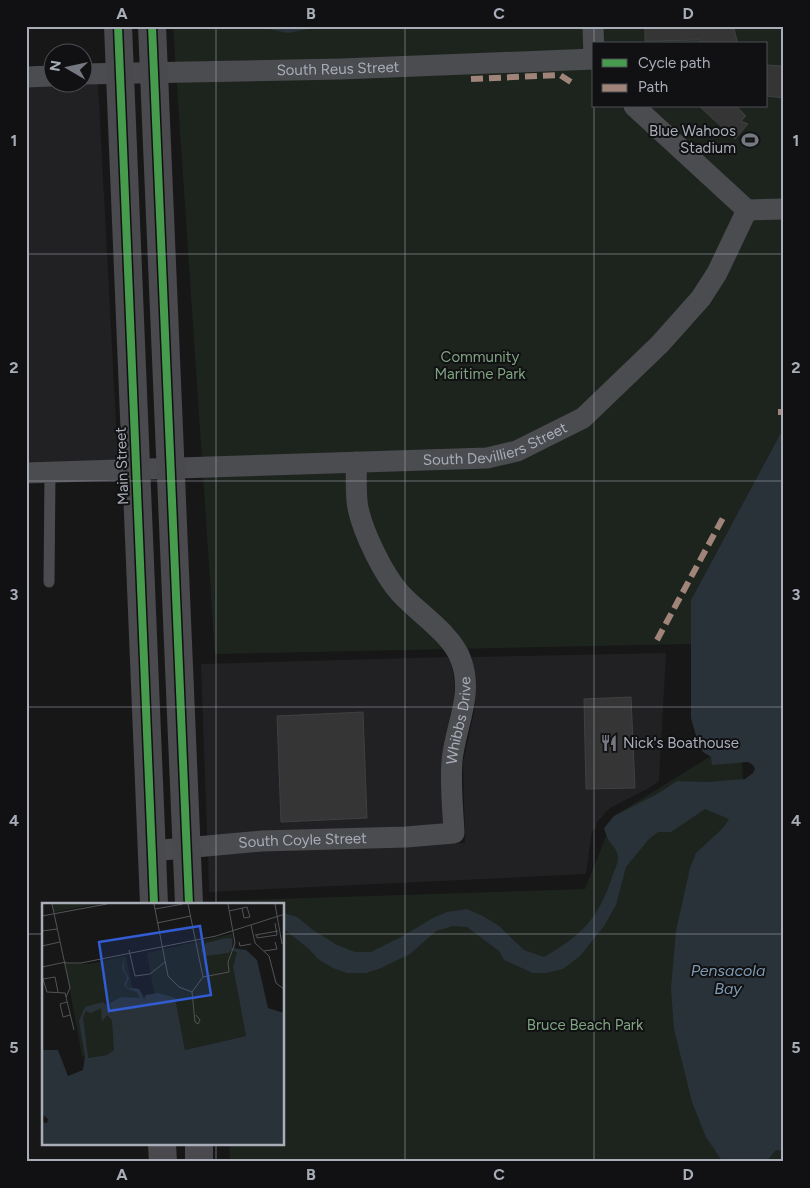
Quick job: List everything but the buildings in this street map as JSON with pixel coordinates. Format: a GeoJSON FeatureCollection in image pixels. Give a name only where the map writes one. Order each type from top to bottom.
{"type":"FeatureCollection","features":[{"type":"Feature","properties":{"kind":"main road","name":"Main Street"},"geometry":{"type":"LineString","coordinates":[[118,26],[154,903]]}},
{"type":"Feature","properties":{"kind":"main road"},"geometry":{"type":"LineString","coordinates":[[152,26],[189,903]]}},
{"type":"Feature","properties":{"kind":"main road"},"geometry":{"type":"LineString","coordinates":[[162,1146],[163,1162]]}},
{"type":"Feature","properties":{"kind":"main road"},"geometry":{"type":"LineString","coordinates":[[198,1146],[199,1162]]}},
{"type":"Feature","properties":{"kind":"street"},"geometry":{"type":"LineString","coordinates":[[593,26],[593,42]]}},
{"type":"Feature","properties":{"kind":"street","name":"South Reus Street"},"geometry":{"type":"LineString","coordinates":[[92,74],[341,69],[592,59]]}},
{"type":"Feature","properties":{"kind":"street"},"geometry":{"type":"LineString","coordinates":[[26,77],[42,76]]}},
{"type":"Feature","properties":{"kind":"street"},"geometry":{"type":"LineString","coordinates":[[636,108],[747,210],[784,209]]}},
{"type":"Feature","properties":{"kind":"street","name":"South Devilliers Street"},"geometry":{"type":"LineString","coordinates":[[26,473],[487,458],[517,451],[584,418],[660,344],[700,298],[717,273],[747,210]]}},
{"type":"Feature","properties":{"kind":"street","name":"Whibbs Drive"},"geometry":{"type":"LineString","coordinates":[[356,462],[358,507],[368,538],[382,565],[399,592],[442,631],[461,659],[465,680],[465,707],[452,761],[454,833]]}},
{"type":"Feature","properties":{"kind":"street","name":"South Coyle Street"},"geometry":{"type":"LineString","coordinates":[[152,851],[262,841],[406,837],[454,833]]}},
{"type":"Feature","properties":{"kind":"lane"},"geometry":{"type":"LineString","coordinates":[[49,582],[50,472]]}},
{"type":"Feature","properties":{"kind":"shaded area"},"geometry":{"type":"Polygon","coordinates":[[[92,83],[98,83],[118,460],[26,464],[26,86],[42,85],[42,92],[92,92],[92,83]]]}},
{"type":"Feature","properties":{"kind":"shaded area"},"geometry":{"type":"Polygon","coordinates":[[[666,653],[659,781],[610,808],[597,822],[596,828],[592,831],[586,874],[209,892],[208,855],[264,850],[465,843],[463,762],[475,708],[476,681],[471,657],[666,653]]]}},
{"type":"Feature","properties":{"kind":"shaded area"},"geometry":{"type":"Polygon","coordinates":[[[448,657],[451,662],[454,680],[454,706],[441,761],[443,825],[207,836],[201,664],[448,657]]]}},
{"type":"Feature","properties":{"kind":"green space","name":"Community Maritime Park"},"geometry":{"type":"Polygon","coordinates":[[[173,26],[784,26],[784,427],[691,600],[692,644],[215,654],[173,26]]]}},
{"type":"Feature","properties":{"kind":"green space","name":"Bruce Beach Park"},"geometry":{"type":"Polygon","coordinates":[[[740,738],[748,852],[784,1137],[784,1162],[230,1162],[229,1146],[285,1146],[285,903],[218,903],[217,901],[585,889],[614,816],[740,738]]]}},
{"type":"Feature","properties":{"kind":"water"},"geometry":{"type":"Polygon","coordinates":[[[255,26],[323,26],[288,33],[255,26]]]}},
{"type":"Feature","properties":{"kind":"water","name":"Pensacola Bay"},"geometry":{"type":"Polygon","coordinates":[[[784,427],[784,1151],[776,1150],[766,1162],[723,1162],[706,1137],[692,1102],[674,1029],[671,989],[676,931],[690,868],[696,853],[723,828],[729,819],[705,809],[671,832],[658,832],[649,839],[626,867],[616,905],[604,926],[580,956],[563,969],[546,973],[533,973],[504,960],[499,951],[467,927],[453,926],[436,931],[410,954],[381,968],[366,973],[347,973],[333,968],[318,959],[309,949],[285,930],[285,913],[297,917],[337,945],[355,952],[371,952],[433,918],[447,912],[467,909],[499,926],[524,950],[544,957],[578,933],[595,915],[617,865],[617,852],[608,839],[604,828],[614,816],[659,793],[677,781],[708,782],[745,779],[755,769],[748,762],[712,765],[711,757],[703,752],[699,746],[691,718],[691,600],[784,427]]]}},
{"type":"Feature","properties":{"kind":"marked path"},"geometry":{"type":"LineString","coordinates":[[471,79],[560,75],[574,84]]}},
{"type":"Feature","properties":{"kind":"marked path"},"geometry":{"type":"LineString","coordinates":[[778,412],[784,412]]}},
{"type":"Feature","properties":{"kind":"marked path"},"geometry":{"type":"LineString","coordinates":[[657,640],[724,516]]}},
{"type":"Feature","properties":{"kind":"cycle path"},"geometry":{"type":"LineString","coordinates":[[118,26],[154,903]]}},
{"type":"Feature","properties":{"kind":"cycle path"},"geometry":{"type":"LineString","coordinates":[[152,26],[189,903]]}},
{"type":"Feature","properties":{"kind":"place","name":"Blue Wahoos Stadium"},"geometry":{"type":"Point","coordinates":[750,140]}},
{"type":"Feature","properties":{"kind":"place","name":"Nick's Boathouse"},"geometry":{"type":"Point","coordinates":[609,743]}}]}
